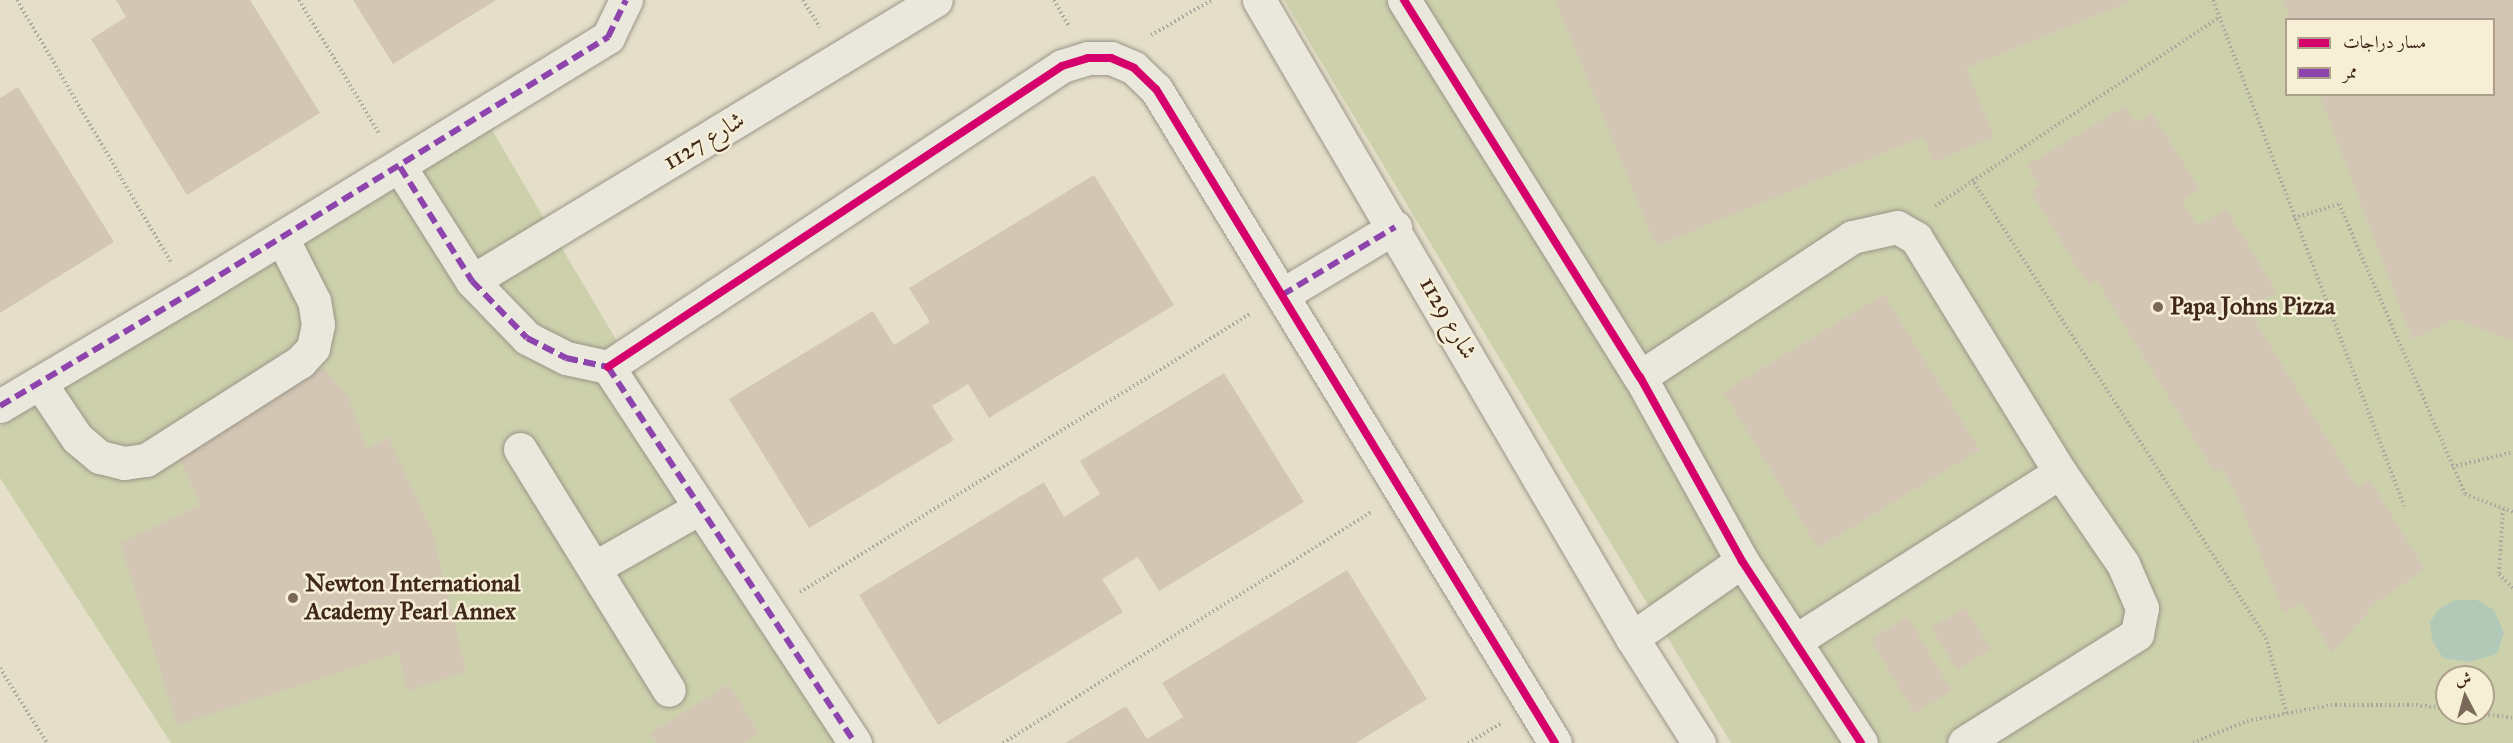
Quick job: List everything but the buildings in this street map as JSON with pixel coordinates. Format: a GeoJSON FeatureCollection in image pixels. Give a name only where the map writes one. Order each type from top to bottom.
{"type":"FeatureCollection","features":[{"type":"Feature","properties":{"kind":"street"},"geometry":{"type":"LineString","coordinates":[[0,406],[282,238],[608,37],[626,0]]}},
{"type":"Feature","properties":{"kind":"street","name":"شارع 1127"},"geometry":{"type":"LineString","coordinates":[[472,281],[936,0]]}},
{"type":"Feature","properties":{"kind":"street","name":"شارع 1129"},"geometry":{"type":"LineString","coordinates":[[1259,0],[1395,227],[1632,638],[1699,743]]}},
{"type":"Feature","properties":{"kind":"street"},"geometry":{"type":"LineString","coordinates":[[1404,0],[1640,376],[1742,561],[1861,743]]}},
{"type":"Feature","properties":{"kind":"street"},"geometry":{"type":"LineString","coordinates":[[608,367],[1062,66],[1088,58],[1111,58],[1134,68],[1156,89],[1555,743]]}},
{"type":"Feature","properties":{"kind":"street"},"geometry":{"type":"LineString","coordinates":[[400,166],[472,281],[527,338],[566,358],[608,367],[855,743]]}},
{"type":"Feature","properties":{"kind":"street"},"geometry":{"type":"LineString","coordinates":[[1282,295],[1395,227]]}},
{"type":"Feature","properties":{"kind":"street"},"geometry":{"type":"LineString","coordinates":[[1640,376],[1852,237],[1874,230],[1903,229],[1916,238],[2060,472],[2132,582],[2142,608],[2137,634],[1965,743]]}},
{"type":"Feature","properties":{"kind":"street"},"geometry":{"type":"LineString","coordinates":[[40,382],[77,438],[100,457],[124,464],[146,460],[300,362],[313,348],[318,325],[314,300],[282,238]]}},
{"type":"Feature","properties":{"kind":"street"},"geometry":{"type":"LineString","coordinates":[[520,449],[669,690]]}},
{"type":"Feature","properties":{"kind":"street"},"geometry":{"type":"LineString","coordinates":[[1795,641],[2060,472]]}},
{"type":"Feature","properties":{"kind":"street"},"geometry":{"type":"LineString","coordinates":[[594,568],[699,508]]}},
{"type":"Feature","properties":{"kind":"street"},"geometry":{"type":"LineString","coordinates":[[1632,638],[1742,561]]}},
{"type":"Feature","properties":{"kind":"path"},"geometry":{"type":"LineString","coordinates":[[17,0],[189,294]]}},
{"type":"Feature","properties":{"kind":"path"},"geometry":{"type":"LineString","coordinates":[[298,0],[400,166]]}},
{"type":"Feature","properties":{"kind":"path"},"geometry":{"type":"LineString","coordinates":[[1111,58],[1212,0]]}},
{"type":"Feature","properties":{"kind":"path"},"geometry":{"type":"LineString","coordinates":[[2213,0],[2404,506]]}},
{"type":"Feature","properties":{"kind":"path"},"geometry":{"type":"LineString","coordinates":[[1903,229],[1972,179],[2220,17]]}},
{"type":"Feature","properties":{"kind":"path"},"geometry":{"type":"LineString","coordinates":[[1972,179],[2266,638],[2287,714]]}},
{"type":"Feature","properties":{"kind":"path"},"geometry":{"type":"LineString","coordinates":[[2294,218],[2339,204],[2465,494],[2513,512]]}},
{"type":"Feature","properties":{"kind":"path"},"geometry":{"type":"LineString","coordinates":[[768,611],[1282,295]]}},
{"type":"Feature","properties":{"kind":"path"},"geometry":{"type":"LineString","coordinates":[[2452,467],[2513,452]]}},
{"type":"Feature","properties":{"kind":"path"},"geometry":{"type":"LineString","coordinates":[[1003,743],[1402,492]]}},
{"type":"Feature","properties":{"kind":"path"},"geometry":{"type":"LineString","coordinates":[[2503,508],[2499,574],[2513,588]]}},
{"type":"Feature","properties":{"kind":"path"},"geometry":{"type":"LineString","coordinates":[[0,668],[47,743]]}},
{"type":"Feature","properties":{"kind":"path"},"geometry":{"type":"LineString","coordinates":[[2193,743],[2247,721],[2331,705],[2416,705],[2435,707]]}},
{"type":"Feature","properties":{"kind":"path"},"geometry":{"type":"LineString","coordinates":[[2495,716],[2513,718]]}},
{"type":"Feature","properties":{"kind":"shaded area"},"geometry":{"type":"Polygon","coordinates":[[[1284,0],[2513,0],[2513,743],[1731,743],[1284,0]]]}},
{"type":"Feature","properties":{"kind":"shaded area"},"geometry":{"type":"Polygon","coordinates":[[[483,115],[855,743],[171,743],[0,478],[0,427],[483,115]]]}},
{"type":"Feature","properties":{"kind":"shaded area"},"geometry":{"type":"Polygon","coordinates":[[[2455,600],[2477,600],[2494,610],[2504,633],[2497,654],[2470,662],[2443,658],[2432,640],[2430,622],[2439,609],[2455,600]]]}},
{"type":"Feature","properties":{"kind":"marked path"},"geometry":{"type":"LineString","coordinates":[[0,406],[189,294],[608,37],[626,0]]}},
{"type":"Feature","properties":{"kind":"marked path"},"geometry":{"type":"LineString","coordinates":[[400,167],[472,281],[527,338],[566,358],[608,367],[855,743]]}},
{"type":"Feature","properties":{"kind":"marked path"},"geometry":{"type":"LineString","coordinates":[[1282,295],[1395,227]]}},
{"type":"Feature","properties":{"kind":"cycle path"},"geometry":{"type":"LineString","coordinates":[[1404,0],[1640,377],[1742,561],[1861,743]]}},
{"type":"Feature","properties":{"kind":"cycle path"},"geometry":{"type":"LineString","coordinates":[[608,367],[1062,66],[1088,58],[1111,58],[1134,68],[1156,89],[1555,743]]}},
{"type":"Feature","properties":{"kind":"place","name":"Papa Johns Pizza"},"geometry":{"type":"Point","coordinates":[2158,307]}},
{"type":"Feature","properties":{"kind":"place","name":"Newton International Academy Pearl Annex"},"geometry":{"type":"Point","coordinates":[293,598]}}]}
